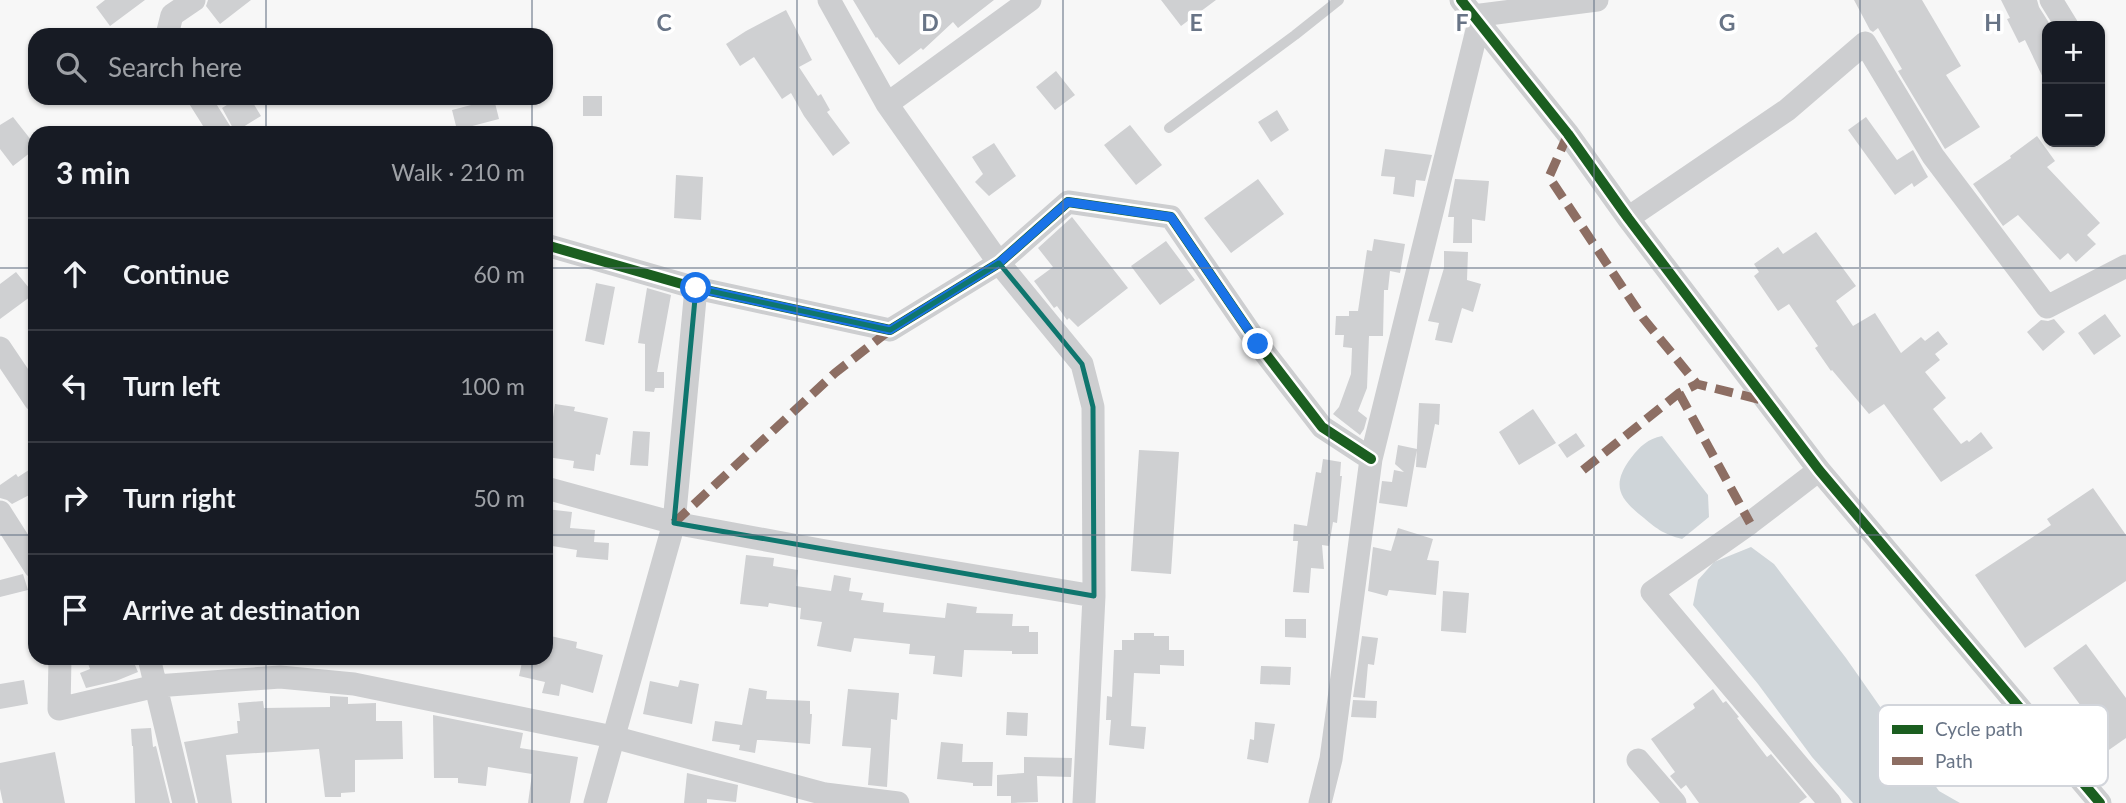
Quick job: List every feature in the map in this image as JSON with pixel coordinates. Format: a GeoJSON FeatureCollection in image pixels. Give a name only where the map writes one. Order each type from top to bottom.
{"type":"FeatureCollection","features":[{"type":"Feature","properties":{"kind":"street"},"geometry":{"type":"LineString","coordinates":[[169,28],[172,15],[194,0]]}},
{"type":"Feature","properties":{"kind":"street"},"geometry":{"type":"LineString","coordinates":[[829,0],[887,104],[999,263],[1082,364],[1093,407],[1094,596],[1084,803]]}},
{"type":"Feature","properties":{"kind":"street"},"geometry":{"type":"LineString","coordinates":[[887,104],[1030,0]]}},
{"type":"Feature","properties":{"kind":"street"},"geometry":{"type":"LineString","coordinates":[[1482,10],[1597,0]]}},
{"type":"Feature","properties":{"kind":"street"},"geometry":{"type":"LineString","coordinates":[[2051,0],[2064,21]]}},
{"type":"Feature","properties":{"kind":"street"},"geometry":{"type":"LineString","coordinates":[[1482,10],[1628,218],[1819,470],[2017,705]]}},
{"type":"Feature","properties":{"kind":"street"},"geometry":{"type":"LineString","coordinates":[[1320,803],[1331,758],[1371,459],[1482,10]]}},
{"type":"Feature","properties":{"kind":"street"},"geometry":{"type":"LineString","coordinates":[[1628,218],[1787,110],[1865,43],[1933,156],[2047,307],[2126,266]]}},
{"type":"Feature","properties":{"kind":"street"},"geometry":{"type":"LineString","coordinates":[[203,105],[217,126]]}},
{"type":"Feature","properties":{"kind":"street"},"geometry":{"type":"LineString","coordinates":[[553,246],[696,288],[890,330],[999,263],[1068,202],[1171,217],[1258,344],[1322,427],[1371,459]]}},
{"type":"Feature","properties":{"kind":"street"},"geometry":{"type":"LineString","coordinates":[[595,803],[674,523],[696,288]]}},
{"type":"Feature","properties":{"kind":"street"},"geometry":{"type":"LineString","coordinates":[[0,348],[28,390]]}},
{"type":"Feature","properties":{"kind":"street"},"geometry":{"type":"LineString","coordinates":[[1819,470],[1652,592],[1830,803]]}},
{"type":"Feature","properties":{"kind":"street"},"geometry":{"type":"LineString","coordinates":[[553,490],[674,523],[1094,596]]}},
{"type":"Feature","properties":{"kind":"street"},"geometry":{"type":"LineString","coordinates":[[0,512],[28,556]]}},
{"type":"Feature","properties":{"kind":"street"},"geometry":{"type":"LineString","coordinates":[[60,665],[59,709],[156,685],[280,677],[354,684],[613,737],[825,794],[898,803]]}},
{"type":"Feature","properties":{"kind":"street"},"geometry":{"type":"LineString","coordinates":[[151,665],[184,803]]}},
{"type":"Feature","properties":{"kind":"street"},"geometry":{"type":"LineString","coordinates":[[1638,760],[1675,803]]}},
{"type":"Feature","properties":{"kind":"street"},"geometry":{"type":"LineString","coordinates":[[2086,786],[2100,803]]}},
{"type":"Feature","properties":{"kind":"lane"},"geometry":{"type":"LineString","coordinates":[[1169,128],[1339,0]]}},
{"type":"Feature","properties":{"kind":"highlighted area"},"geometry":{"type":"Polygon","coordinates":[[[999,263],[1082,364],[1093,407],[1094,596],[674,523],[696,288],[890,330],[999,263]]]}},
{"type":"Feature","properties":{"kind":"shaded area"},"geometry":{"type":"Polygon","coordinates":[[[1662,436],[1708,495],[1709,517],[1682,539],[1653,526],[1629,505],[1621,491],[1621,477],[1631,458],[1645,444],[1662,436]]]}},
{"type":"Feature","properties":{"kind":"shaded area"},"geometry":{"type":"Polygon","coordinates":[[[1751,547],[1774,564],[1846,658],[1879,705],[1878,786],[1936,786],[1939,791],[1960,803],[1853,803],[1812,757],[1758,684],[1693,605],[1698,580],[1714,562],[1751,547]]]}},
{"type":"Feature","properties":{"kind":"building"},"geometry":{"type":"Polygon","coordinates":[[[105,0],[145,0],[110,26],[96,7],[105,0]]]}},
{"type":"Feature","properties":{"kind":"building"},"geometry":{"type":"Polygon","coordinates":[[[208,0],[251,0],[220,24],[206,6],[208,0]]]}},
{"type":"Feature","properties":{"kind":"building"},"geometry":{"type":"Polygon","coordinates":[[[853,0],[994,0],[958,28],[953,22],[923,50],[921,48],[899,65],[876,38],[853,0]]]}},
{"type":"Feature","properties":{"kind":"building"},"geometry":{"type":"Polygon","coordinates":[[[1161,0],[1216,0],[1181,26],[1161,0]]]}},
{"type":"Feature","properties":{"kind":"building"},"geometry":{"type":"Polygon","coordinates":[[[1854,0],[1922,0],[1961,66],[1946,75],[1980,127],[1945,149],[1898,71],[1902,69],[1878,28],[1873,32],[1870,30],[1854,0]]]}},
{"type":"Feature","properties":{"kind":"building"},"geometry":{"type":"Polygon","coordinates":[[[2001,0],[2037,0],[2048,21],[2042,21],[2042,76],[2025,40],[2019,43],[2007,19],[2010,18],[2001,0]]]}},
{"type":"Feature","properties":{"kind":"building"},"geometry":{"type":"Polygon","coordinates":[[[786,10],[812,60],[799,67],[818,96],[821,94],[830,110],[827,112],[850,143],[833,156],[791,93],[782,99],[754,57],[740,66],[726,44],[786,10]]]}},
{"type":"Feature","properties":{"kind":"building"},"geometry":{"type":"Polygon","coordinates":[[[1056,71],[1075,95],[1055,110],[1036,87],[1056,71]]]}},
{"type":"Feature","properties":{"kind":"building"},"geometry":{"type":"Polygon","coordinates":[[[583,96],[602,96],[602,116],[583,116],[583,96]]]}},
{"type":"Feature","properties":{"kind":"building"},"geometry":{"type":"Polygon","coordinates":[[[227,105],[254,105],[261,116],[245,126],[232,126],[222,108],[227,105]]]}},
{"type":"Feature","properties":{"kind":"building"},"geometry":{"type":"Polygon","coordinates":[[[471,105],[496,105],[499,119],[472,126],[456,126],[452,110],[471,105]]]}},
{"type":"Feature","properties":{"kind":"building"},"geometry":{"type":"Polygon","coordinates":[[[1277,110],[1289,130],[1271,142],[1258,122],[1277,110]]]}},
{"type":"Feature","properties":{"kind":"building"},"geometry":{"type":"Polygon","coordinates":[[[13,117],[28,136],[28,154],[13,166],[0,149],[0,125],[13,117]]]}},
{"type":"Feature","properties":{"kind":"building"},"geometry":{"type":"Polygon","coordinates":[[[1866,117],[1897,160],[1913,150],[1928,177],[1914,187],[1912,183],[1895,195],[1848,130],[1866,117]]]}},
{"type":"Feature","properties":{"kind":"building"},"geometry":{"type":"Polygon","coordinates":[[[1130,125],[1162,165],[1136,185],[1104,145],[1130,125]]]}},
{"type":"Feature","properties":{"kind":"building"},"geometry":{"type":"Polygon","coordinates":[[[2037,136],[2042,147],[2045,147],[2055,161],[2047,167],[2100,223],[2087,235],[2096,244],[2076,262],[2068,253],[2060,260],[2018,215],[2003,226],[1973,184],[2011,158],[2010,156],[2037,136]]]}},
{"type":"Feature","properties":{"kind":"building"},"geometry":{"type":"Polygon","coordinates":[[[994,143],[1016,176],[989,196],[975,182],[983,174],[972,157],[994,143]]]}},
{"type":"Feature","properties":{"kind":"building"},"geometry":{"type":"Polygon","coordinates":[[[1385,149],[1432,155],[1425,181],[1416,180],[1414,197],[1393,194],[1395,177],[1381,176],[1385,149]]]}},
{"type":"Feature","properties":{"kind":"building"},"geometry":{"type":"Polygon","coordinates":[[[676,175],[703,177],[701,220],[674,218],[676,175]]]}},
{"type":"Feature","properties":{"kind":"building"},"geometry":{"type":"Polygon","coordinates":[[[1258,179],[1284,214],[1231,253],[1204,218],[1258,179]]]}},
{"type":"Feature","properties":{"kind":"building"},"geometry":{"type":"Polygon","coordinates":[[[1455,179],[1489,181],[1485,221],[1472,219],[1472,243],[1453,243],[1454,217],[1448,217],[1455,179]]]}},
{"type":"Feature","properties":{"kind":"building"},"geometry":{"type":"Polygon","coordinates":[[[1072,217],[1128,288],[1078,327],[1069,318],[1067,320],[1057,306],[1054,308],[1034,281],[1053,267],[1038,248],[1072,217]]]}},
{"type":"Feature","properties":{"kind":"building"},"geometry":{"type":"Polygon","coordinates":[[[1816,232],[1856,286],[1836,301],[1853,326],[1875,313],[1901,353],[1921,337],[1925,341],[1938,331],[1948,344],[1935,354],[1940,360],[1925,372],[1946,398],[1933,409],[1961,444],[1967,440],[1969,442],[1981,432],[1993,448],[1941,482],[1884,404],[1869,414],[1831,371],[1815,348],[1818,346],[1789,304],[1778,311],[1754,276],[1759,272],[1754,264],[1778,247],[1783,254],[1816,232]]]}},
{"type":"Feature","properties":{"kind":"building"},"geometry":{"type":"Polygon","coordinates":[[[1374,239],[1405,244],[1400,273],[1390,271],[1388,290],[1384,290],[1383,336],[1369,336],[1367,388],[1358,411],[1367,418],[1360,435],[1333,414],[1339,407],[1351,374],[1352,348],[1343,347],[1344,335],[1335,335],[1336,316],[1349,316],[1349,311],[1358,311],[1367,250],[1372,251],[1374,239]]]}},
{"type":"Feature","properties":{"kind":"building"},"geometry":{"type":"Polygon","coordinates":[[[1166,241],[1195,280],[1160,305],[1131,266],[1166,241]]]}},
{"type":"Feature","properties":{"kind":"building"},"geometry":{"type":"Polygon","coordinates":[[[1444,251],[1468,252],[1467,280],[1481,284],[1473,312],[1462,308],[1452,343],[1435,340],[1439,323],[1428,321],[1444,268],[1444,251]]]}},
{"type":"Feature","properties":{"kind":"building"},"geometry":{"type":"Polygon","coordinates":[[[16,272],[28,287],[28,298],[0,319],[0,284],[16,272]]]}},
{"type":"Feature","properties":{"kind":"building"},"geometry":{"type":"Polygon","coordinates":[[[596,283],[615,287],[604,345],[585,341],[596,283]]]}},
{"type":"Feature","properties":{"kind":"building"},"geometry":{"type":"Polygon","coordinates":[[[647,288],[671,295],[657,372],[664,372],[664,388],[655,388],[654,392],[645,391],[645,344],[638,343],[647,288]]]}},
{"type":"Feature","properties":{"kind":"building"},"geometry":{"type":"Polygon","coordinates":[[[2105,314],[2121,336],[2094,355],[2078,333],[2105,314]]]}},
{"type":"Feature","properties":{"kind":"building"},"geometry":{"type":"Polygon","coordinates":[[[2054,319],[2065,332],[2043,351],[2027,332],[2041,320],[2054,319]]]}},
{"type":"Feature","properties":{"kind":"building"},"geometry":{"type":"Polygon","coordinates":[[[1419,403],[1440,404],[1439,425],[1435,424],[1426,468],[1416,467],[1419,403]]]}},
{"type":"Feature","properties":{"kind":"building"},"geometry":{"type":"Polygon","coordinates":[[[555,404],[575,407],[574,411],[608,418],[600,455],[596,454],[594,471],[573,468],[574,461],[553,458],[555,404]]]}},
{"type":"Feature","properties":{"kind":"building"},"geometry":{"type":"Polygon","coordinates":[[[1533,409],[1556,443],[1519,465],[1499,432],[1533,409]]]}},
{"type":"Feature","properties":{"kind":"building"},"geometry":{"type":"Polygon","coordinates":[[[633,431],[650,432],[648,466],[630,465],[633,431]]]}},
{"type":"Feature","properties":{"kind":"building"},"geometry":{"type":"Polygon","coordinates":[[[1576,433],[1585,446],[1567,458],[1558,445],[1576,433]]]}},
{"type":"Feature","properties":{"kind":"building"},"geometry":{"type":"Polygon","coordinates":[[[1398,445],[1417,449],[1407,507],[1379,503],[1382,481],[1392,482],[1394,470],[1404,472],[1395,464],[1398,445]]]}},
{"type":"Feature","properties":{"kind":"building"},"geometry":{"type":"Polygon","coordinates":[[[1139,450],[1179,452],[1171,574],[1131,571],[1139,450]]]}},
{"type":"Feature","properties":{"kind":"building"},"geometry":{"type":"Polygon","coordinates":[[[1323,459],[1341,462],[1337,523],[1333,522],[1329,546],[1322,545],[1324,569],[1311,568],[1309,593],[1293,592],[1298,541],[1293,541],[1294,524],[1307,526],[1316,472],[1321,473],[1323,459]]]}},
{"type":"Feature","properties":{"kind":"building"},"geometry":{"type":"Polygon","coordinates":[[[28,471],[28,496],[12,504],[0,498],[0,485],[16,474],[18,477],[28,471]]]}},
{"type":"Feature","properties":{"kind":"building"},"geometry":{"type":"Polygon","coordinates":[[[2093,488],[2126,535],[2126,581],[2025,648],[1975,575],[2051,525],[2047,519],[2093,488]]]}},
{"type":"Feature","properties":{"kind":"building"},"geometry":{"type":"Polygon","coordinates":[[[553,510],[572,512],[570,528],[595,530],[594,542],[609,543],[608,560],[576,557],[577,550],[553,546],[553,510]]]}},
{"type":"Feature","properties":{"kind":"building"},"geometry":{"type":"Polygon","coordinates":[[[1398,528],[1433,539],[1427,560],[1439,561],[1436,595],[1389,590],[1387,596],[1368,591],[1373,547],[1391,551],[1398,528]]]}},
{"type":"Feature","properties":{"kind":"building"},"geometry":{"type":"Polygon","coordinates":[[[746,555],[774,558],[773,566],[798,570],[796,586],[831,591],[834,575],[851,578],[849,591],[863,593],[861,600],[884,603],[883,612],[945,618],[947,603],[977,607],[976,613],[1013,614],[1012,626],[1029,626],[1029,632],[1038,632],[1038,654],[964,650],[962,677],[933,674],[935,656],[909,654],[910,644],[854,638],[851,652],[817,646],[822,622],[800,619],[801,608],[769,603],[768,607],[740,604],[746,555]]]}},
{"type":"Feature","properties":{"kind":"building"},"geometry":{"type":"Polygon","coordinates":[[[23,574],[28,590],[0,597],[0,580],[23,574]]]}},
{"type":"Feature","properties":{"kind":"building"},"geometry":{"type":"Polygon","coordinates":[[[1443,591],[1469,593],[1466,633],[1441,631],[1443,591]]]}},
{"type":"Feature","properties":{"kind":"building"},"geometry":{"type":"Polygon","coordinates":[[[1285,619],[1306,619],[1306,638],[1285,637],[1285,619]]]}},
{"type":"Feature","properties":{"kind":"building"},"geometry":{"type":"Polygon","coordinates":[[[1134,633],[1169,636],[1169,650],[1184,650],[1184,666],[1160,665],[1160,674],[1134,673],[1131,726],[1146,727],[1144,749],[1109,745],[1111,720],[1106,720],[1107,696],[1112,697],[1114,650],[1122,650],[1122,640],[1134,640],[1134,633]]]}},
{"type":"Feature","properties":{"kind":"building"},"geometry":{"type":"Polygon","coordinates":[[[1362,636],[1378,638],[1374,665],[1368,664],[1365,698],[1353,697],[1362,636]]]}},
{"type":"Feature","properties":{"kind":"building"},"geometry":{"type":"Polygon","coordinates":[[[553,637],[577,642],[576,648],[603,655],[593,693],[561,684],[559,696],[542,693],[545,682],[519,676],[521,665],[553,665],[553,637]]]}},
{"type":"Feature","properties":{"kind":"building"},"geometry":{"type":"Polygon","coordinates":[[[2086,644],[2126,698],[2126,738],[2108,751],[2108,705],[2080,705],[2053,668],[2086,644]]]}},
{"type":"Feature","properties":{"kind":"building"},"geometry":{"type":"Polygon","coordinates":[[[89,665],[135,665],[138,672],[116,681],[86,688],[80,673],[90,669],[89,665]]]}},
{"type":"Feature","properties":{"kind":"building"},"geometry":{"type":"Polygon","coordinates":[[[1261,666],[1291,667],[1290,685],[1260,684],[1261,666]]]}},
{"type":"Feature","properties":{"kind":"building"},"geometry":{"type":"Polygon","coordinates":[[[24,680],[28,704],[0,709],[0,684],[24,680]]]}},
{"type":"Feature","properties":{"kind":"building"},"geometry":{"type":"Polygon","coordinates":[[[680,680],[699,684],[692,724],[643,714],[650,681],[678,687],[680,680]]]}},
{"type":"Feature","properties":{"kind":"building"},"geometry":{"type":"Polygon","coordinates":[[[749,688],[767,691],[766,699],[810,701],[810,744],[757,740],[755,753],[739,750],[740,745],[712,741],[715,721],[742,725],[749,688]]]}},
{"type":"Feature","properties":{"kind":"building"},"geometry":{"type":"Polygon","coordinates":[[[848,689],[899,693],[897,720],[891,719],[887,787],[868,785],[871,748],[842,746],[848,689]]]}},
{"type":"Feature","properties":{"kind":"building"},"geometry":{"type":"Polygon","coordinates":[[[1713,689],[1723,703],[1726,701],[1739,717],[1737,718],[1767,757],[1771,754],[1807,797],[1799,803],[1699,803],[1686,785],[1681,789],[1670,776],[1675,772],[1651,739],[1695,708],[1693,704],[1713,689]]]}},
{"type":"Feature","properties":{"kind":"building"},"geometry":{"type":"Polygon","coordinates":[[[330,696],[348,697],[348,704],[376,703],[376,721],[402,721],[403,759],[355,760],[355,792],[341,793],[341,797],[325,797],[319,749],[226,755],[232,803],[198,803],[184,742],[238,733],[238,703],[263,701],[264,708],[330,707],[330,696]]]}},
{"type":"Feature","properties":{"kind":"building"},"geometry":{"type":"Polygon","coordinates":[[[1353,700],[1377,701],[1376,718],[1351,717],[1353,700]]]}},
{"type":"Feature","properties":{"kind":"building"},"geometry":{"type":"Polygon","coordinates":[[[1007,712],[1028,713],[1027,736],[1006,735],[1007,712]]]}},
{"type":"Feature","properties":{"kind":"building"},"geometry":{"type":"Polygon","coordinates":[[[433,715],[523,733],[520,748],[578,757],[570,803],[528,803],[532,774],[488,767],[486,786],[458,783],[458,778],[434,778],[433,715]]]}},
{"type":"Feature","properties":{"kind":"building"},"geometry":{"type":"Polygon","coordinates":[[[1255,722],[1275,724],[1268,763],[1247,759],[1250,739],[1254,740],[1255,722]]]}},
{"type":"Feature","properties":{"kind":"building"},"geometry":{"type":"Polygon","coordinates":[[[151,728],[153,747],[156,746],[170,803],[135,803],[131,729],[151,728]]]}},
{"type":"Feature","properties":{"kind":"building"},"geometry":{"type":"Polygon","coordinates":[[[941,742],[963,744],[962,762],[993,762],[992,786],[973,786],[973,783],[937,779],[941,742]]]}},
{"type":"Feature","properties":{"kind":"building"},"geometry":{"type":"Polygon","coordinates":[[[55,752],[65,803],[3,803],[0,763],[55,752]]]}},
{"type":"Feature","properties":{"kind":"building"},"geometry":{"type":"Polygon","coordinates":[[[1024,757],[1072,758],[1071,777],[1037,776],[1038,802],[1011,803],[1011,796],[997,796],[997,775],[1024,773],[1024,757]]]}},
{"type":"Feature","properties":{"kind":"building"},"geometry":{"type":"Polygon","coordinates":[[[687,773],[738,785],[736,802],[707,799],[707,803],[684,803],[687,773]]]}},
{"type":"Feature","properties":{"kind":"marked path"},"geometry":{"type":"LineString","coordinates":[[1568,134],[1549,177],[1643,318],[1697,384]]}},
{"type":"Feature","properties":{"kind":"marked path"},"geometry":{"type":"LineString","coordinates":[[674,523],[835,373],[890,330]]}},
{"type":"Feature","properties":{"kind":"marked path"},"geometry":{"type":"LineString","coordinates":[[1583,470],[1679,393],[1697,384],[1766,401]]}},
{"type":"Feature","properties":{"kind":"marked path"},"geometry":{"type":"LineString","coordinates":[[1679,393],[1750,523]]}},
{"type":"Feature","properties":{"kind":"cycle path"},"geometry":{"type":"LineString","coordinates":[[1461,0],[1568,134],[1628,218],[1819,470],[2017,705]]}},
{"type":"Feature","properties":{"kind":"cycle path"},"geometry":{"type":"LineString","coordinates":[[553,247],[696,288],[890,330],[999,263],[1068,202],[1171,217],[1258,344],[1322,427],[1371,459]]}},
{"type":"Feature","properties":{"kind":"cycle path"},"geometry":{"type":"LineString","coordinates":[[2086,786],[2100,803]]}},
{"type":"Feature","properties":{"kind":"route"},"geometry":{"type":"LineString","coordinates":[[696,288],[890,330],[999,263],[1068,202],[1171,217],[1258,344]]}}]}
